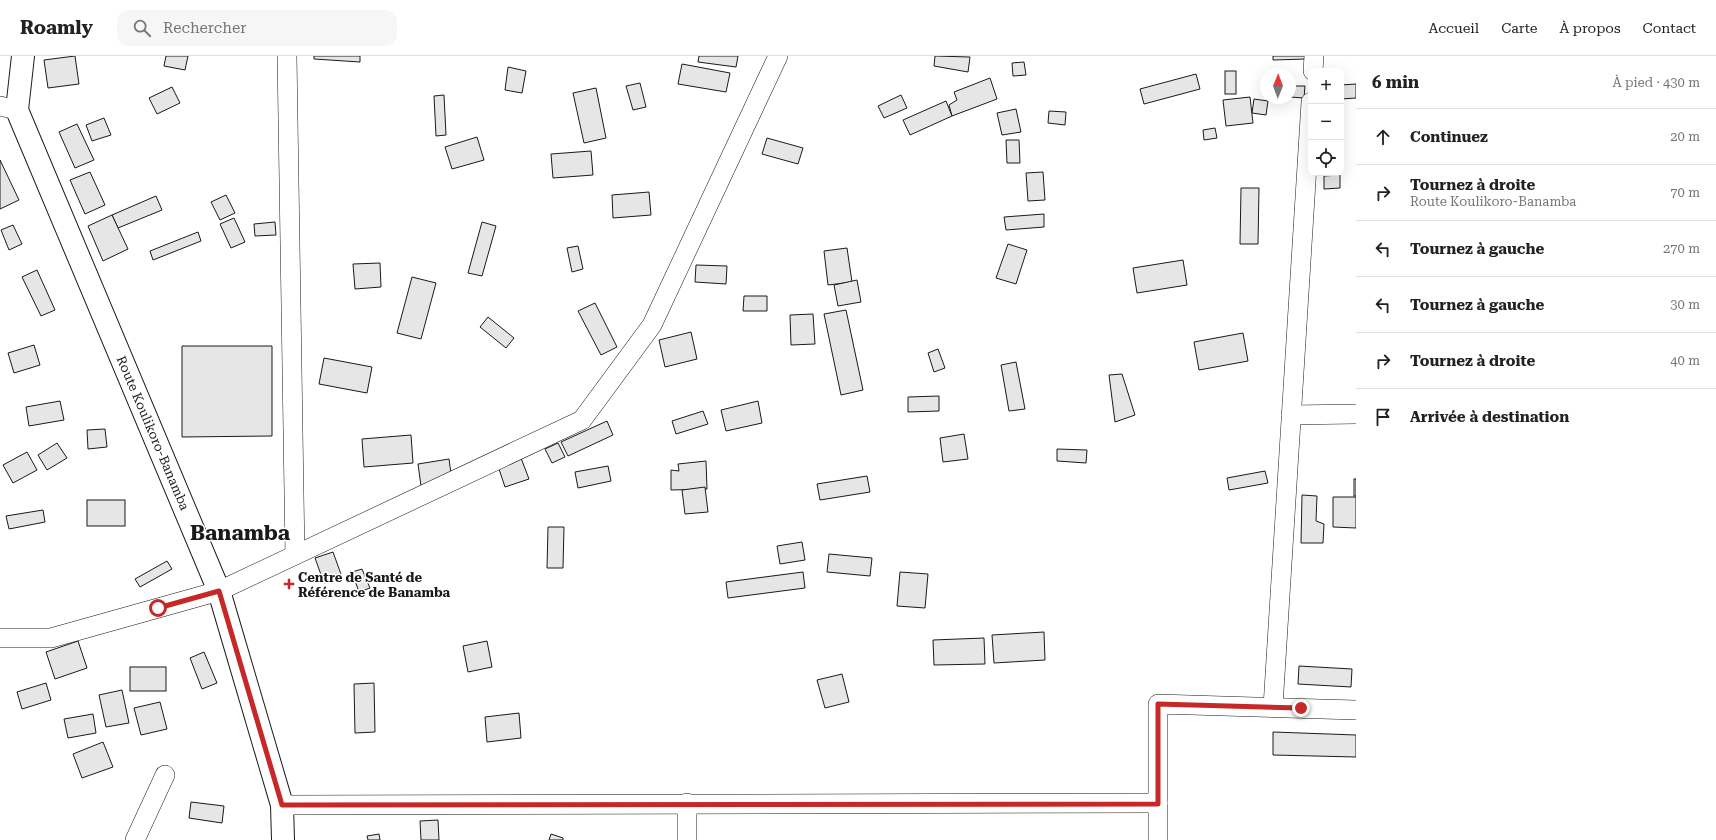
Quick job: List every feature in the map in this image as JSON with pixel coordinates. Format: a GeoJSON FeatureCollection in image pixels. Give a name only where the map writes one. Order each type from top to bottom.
{"type":"FeatureCollection","features":[{"type":"Feature","properties":{"kind":"street","name":"Route Koulikoro-Banamba"},"geometry":{"type":"LineString","coordinates":[[23,56],[8,108],[219,591],[282,805],[283,840]]}},
{"type":"Feature","properties":{"kind":"street"},"geometry":{"type":"LineString","coordinates":[[287,56],[295,555]]}},
{"type":"Feature","properties":{"kind":"street"},"geometry":{"type":"LineString","coordinates":[[0,638],[51,638],[219,591],[582,420],[652,325],[778,56]]}},
{"type":"Feature","properties":{"kind":"street"},"geometry":{"type":"LineString","coordinates":[[1313,68],[1314,56]]}},
{"type":"Feature","properties":{"kind":"street"},"geometry":{"type":"LineString","coordinates":[[1273,707],[1311,104]]}},
{"type":"Feature","properties":{"kind":"street"},"geometry":{"type":"LineString","coordinates":[[1291,415],[1356,414]]}},
{"type":"Feature","properties":{"kind":"street"},"geometry":{"type":"LineString","coordinates":[[1158,840],[1158,704],[1356,710]]}},
{"type":"Feature","properties":{"kind":"street"},"geometry":{"type":"LineString","coordinates":[[135,840],[165,775]]}},
{"type":"Feature","properties":{"kind":"street"},"geometry":{"type":"LineString","coordinates":[[282,805],[687,803],[1158,804]]}},
{"type":"Feature","properties":{"kind":"street"},"geometry":{"type":"LineString","coordinates":[[687,803],[688,840]]}},
{"type":"Feature","properties":{"kind":"building"},"geometry":{"type":"Polygon","coordinates":[[[75,56],[79,84],[48,88],[44,60],[75,56]]]}},
{"type":"Feature","properties":{"kind":"building"},"geometry":{"type":"Polygon","coordinates":[[[166,56],[188,56],[185,70],[164,66],[166,56]]]}},
{"type":"Feature","properties":{"kind":"building"},"geometry":{"type":"Polygon","coordinates":[[[314,56],[360,56],[360,62],[314,59],[314,56]]]}},
{"type":"Feature","properties":{"kind":"building"},"geometry":{"type":"Polygon","coordinates":[[[699,56],[738,56],[736,67],[698,62],[699,56]]]}},
{"type":"Feature","properties":{"kind":"building"},"geometry":{"type":"Polygon","coordinates":[[[935,56],[970,57],[968,72],[934,66],[935,56]]]}},
{"type":"Feature","properties":{"kind":"building"},"geometry":{"type":"Polygon","coordinates":[[[1273,56],[1306,56],[1306,59],[1273,60],[1273,56]]]}},
{"type":"Feature","properties":{"kind":"building"},"geometry":{"type":"Polygon","coordinates":[[[1024,62],[1026,75],[1013,76],[1012,63],[1024,62]]]}},
{"type":"Feature","properties":{"kind":"building"},"geometry":{"type":"Polygon","coordinates":[[[682,64],[730,73],[726,92],[678,84],[682,64]]]}},
{"type":"Feature","properties":{"kind":"building"},"geometry":{"type":"Polygon","coordinates":[[[508,67],[526,71],[522,93],[505,90],[508,67]]]}},
{"type":"Feature","properties":{"kind":"building"},"geometry":{"type":"Polygon","coordinates":[[[1225,71],[1236,71],[1236,94],[1225,94],[1225,71]]]}},
{"type":"Feature","properties":{"kind":"building"},"geometry":{"type":"Polygon","coordinates":[[[1196,74],[1200,89],[1144,104],[1140,89],[1196,74]]]}},
{"type":"Feature","properties":{"kind":"building"},"geometry":{"type":"Polygon","coordinates":[[[990,78],[997,99],[952,116],[949,105],[957,100],[954,92],[990,78]]]}},
{"type":"Feature","properties":{"kind":"building"},"geometry":{"type":"Polygon","coordinates":[[[640,83],[646,107],[633,110],[626,86],[640,83]]]}},
{"type":"Feature","properties":{"kind":"building"},"geometry":{"type":"Polygon","coordinates":[[[1356,84],[1356,98],[1344,99],[1344,85],[1356,84]]]}},
{"type":"Feature","properties":{"kind":"building"},"geometry":{"type":"Polygon","coordinates":[[[1296,86],[1305,86],[1304,98],[1296,97],[1296,86]]]}},
{"type":"Feature","properties":{"kind":"building"},"geometry":{"type":"Polygon","coordinates":[[[172,87],[180,103],[157,114],[149,98],[172,87]]]}},
{"type":"Feature","properties":{"kind":"building"},"geometry":{"type":"Polygon","coordinates":[[[596,88],[606,138],[584,143],[573,93],[596,88]]]}},
{"type":"Feature","properties":{"kind":"building"},"geometry":{"type":"Polygon","coordinates":[[[444,95],[446,135],[436,136],[434,96],[444,95]]]}},
{"type":"Feature","properties":{"kind":"building"},"geometry":{"type":"Polygon","coordinates":[[[901,95],[907,108],[884,118],[878,106],[901,95]]]}},
{"type":"Feature","properties":{"kind":"building"},"geometry":{"type":"Polygon","coordinates":[[[1250,97],[1253,123],[1226,126],[1223,100],[1250,97]]]}},
{"type":"Feature","properties":{"kind":"building"},"geometry":{"type":"Polygon","coordinates":[[[1254,99],[1260,100],[1260,104],[1268,104],[1266,115],[1252,113],[1254,99]]]}},
{"type":"Feature","properties":{"kind":"building"},"geometry":{"type":"Polygon","coordinates":[[[946,101],[952,116],[910,135],[903,120],[946,101]]]}},
{"type":"Feature","properties":{"kind":"building"},"geometry":{"type":"Polygon","coordinates":[[[1016,109],[1021,132],[1002,135],[997,113],[1016,109]]]}},
{"type":"Feature","properties":{"kind":"building"},"geometry":{"type":"Polygon","coordinates":[[[1049,111],[1066,112],[1065,125],[1048,123],[1049,111]]]}},
{"type":"Feature","properties":{"kind":"building"},"geometry":{"type":"Polygon","coordinates":[[[104,118],[111,135],[92,141],[86,125],[104,118]]]}},
{"type":"Feature","properties":{"kind":"building"},"geometry":{"type":"Polygon","coordinates":[[[77,124],[94,160],[75,168],[59,132],[77,124]]]}},
{"type":"Feature","properties":{"kind":"building"},"geometry":{"type":"Polygon","coordinates":[[[1215,128],[1217,138],[1204,140],[1203,130],[1215,128]]]}},
{"type":"Feature","properties":{"kind":"building"},"geometry":{"type":"Polygon","coordinates":[[[477,137],[484,160],[452,169],[445,147],[477,137]]]}},
{"type":"Feature","properties":{"kind":"building"},"geometry":{"type":"Polygon","coordinates":[[[767,138],[803,148],[798,164],[762,154],[767,138]]]}},
{"type":"Feature","properties":{"kind":"building"},"geometry":{"type":"Polygon","coordinates":[[[1006,140],[1019,140],[1020,163],[1007,163],[1006,140]]]}},
{"type":"Feature","properties":{"kind":"building"},"geometry":{"type":"Polygon","coordinates":[[[591,151],[593,175],[553,178],[551,154],[591,151]]]}},
{"type":"Feature","properties":{"kind":"building"},"geometry":{"type":"Polygon","coordinates":[[[0,160],[19,200],[0,209],[0,160]]]}},
{"type":"Feature","properties":{"kind":"building"},"geometry":{"type":"Polygon","coordinates":[[[90,172],[105,205],[85,214],[70,180],[90,172]]]}},
{"type":"Feature","properties":{"kind":"building"},"geometry":{"type":"Polygon","coordinates":[[[1043,172],[1045,200],[1028,201],[1026,173],[1043,172]]]}},
{"type":"Feature","properties":{"kind":"building"},"geometry":{"type":"Polygon","coordinates":[[[1324,176],[1340,176],[1340,188],[1324,189],[1324,176]]]}},
{"type":"Feature","properties":{"kind":"building"},"geometry":{"type":"Polygon","coordinates":[[[1241,188],[1259,188],[1258,244],[1240,244],[1241,188]]]}},
{"type":"Feature","properties":{"kind":"building"},"geometry":{"type":"Polygon","coordinates":[[[649,192],[651,215],[613,218],[612,195],[649,192]]]}},
{"type":"Feature","properties":{"kind":"building"},"geometry":{"type":"Polygon","coordinates":[[[226,195],[235,213],[220,220],[211,202],[226,195]]]}},
{"type":"Feature","properties":{"kind":"building"},"geometry":{"type":"Polygon","coordinates":[[[156,196],[162,210],[118,228],[112,215],[156,196]]]}},
{"type":"Feature","properties":{"kind":"building"},"geometry":{"type":"Polygon","coordinates":[[[1044,214],[1044,227],[1006,230],[1004,217],[1044,214]]]}},
{"type":"Feature","properties":{"kind":"building"},"geometry":{"type":"Polygon","coordinates":[[[112,215],[128,249],[103,261],[88,226],[112,215]]]}},
{"type":"Feature","properties":{"kind":"building"},"geometry":{"type":"Polygon","coordinates":[[[234,218],[245,242],[231,248],[220,224],[234,218]]]}},
{"type":"Feature","properties":{"kind":"building"},"geometry":{"type":"Polygon","coordinates":[[[275,222],[276,235],[255,236],[254,224],[275,222]]]}},
{"type":"Feature","properties":{"kind":"building"},"geometry":{"type":"Polygon","coordinates":[[[482,222],[496,226],[482,276],[468,273],[482,222]]]}},
{"type":"Feature","properties":{"kind":"building"},"geometry":{"type":"Polygon","coordinates":[[[13,225],[22,244],[9,250],[1,230],[13,225]]]}},
{"type":"Feature","properties":{"kind":"building"},"geometry":{"type":"Polygon","coordinates":[[[198,232],[201,241],[153,260],[150,251],[198,232]]]}},
{"type":"Feature","properties":{"kind":"building"},"geometry":{"type":"Polygon","coordinates":[[[1008,244],[1027,250],[1016,284],[996,278],[1008,244]]]}},
{"type":"Feature","properties":{"kind":"building"},"geometry":{"type":"Polygon","coordinates":[[[578,246],[583,269],[572,272],[567,248],[578,246]]]}},
{"type":"Feature","properties":{"kind":"building"},"geometry":{"type":"Polygon","coordinates":[[[847,248],[852,282],[828,285],[824,251],[847,248]]]}},
{"type":"Feature","properties":{"kind":"building"},"geometry":{"type":"Polygon","coordinates":[[[1183,260],[1187,285],[1137,293],[1133,268],[1183,260]]]}},
{"type":"Feature","properties":{"kind":"building"},"geometry":{"type":"Polygon","coordinates":[[[380,263],[381,287],[355,289],[353,264],[380,263]]]}},
{"type":"Feature","properties":{"kind":"building"},"geometry":{"type":"Polygon","coordinates":[[[696,265],[727,266],[726,284],[695,282],[696,265]]]}},
{"type":"Feature","properties":{"kind":"building"},"geometry":{"type":"Polygon","coordinates":[[[37,270],[55,310],[41,316],[22,277],[37,270]]]}},
{"type":"Feature","properties":{"kind":"building"},"geometry":{"type":"Polygon","coordinates":[[[412,277],[436,283],[421,339],[397,333],[412,277]]]}},
{"type":"Feature","properties":{"kind":"building"},"geometry":{"type":"Polygon","coordinates":[[[857,280],[861,302],[838,306],[834,285],[857,280]]]}},
{"type":"Feature","properties":{"kind":"building"},"geometry":{"type":"Polygon","coordinates":[[[744,296],[767,296],[767,311],[743,311],[744,296]]]}},
{"type":"Feature","properties":{"kind":"building"},"geometry":{"type":"Polygon","coordinates":[[[595,303],[617,347],[601,355],[578,311],[595,303]]]}},
{"type":"Feature","properties":{"kind":"building"},"geometry":{"type":"Polygon","coordinates":[[[846,310],[863,390],[841,395],[824,314],[846,310]]]}},
{"type":"Feature","properties":{"kind":"building"},"geometry":{"type":"Polygon","coordinates":[[[813,314],[815,344],[791,345],[790,315],[813,314]]]}},
{"type":"Feature","properties":{"kind":"building"},"geometry":{"type":"Polygon","coordinates":[[[488,317],[514,338],[506,348],[480,327],[488,317]]]}},
{"type":"Feature","properties":{"kind":"building"},"geometry":{"type":"Polygon","coordinates":[[[691,332],[697,359],[665,367],[659,340],[691,332]]]}},
{"type":"Feature","properties":{"kind":"building"},"geometry":{"type":"Polygon","coordinates":[[[1243,333],[1248,361],[1199,370],[1194,342],[1243,333]]]}},
{"type":"Feature","properties":{"kind":"building"},"geometry":{"type":"Polygon","coordinates":[[[34,345],[40,365],[14,373],[8,353],[34,345]]]}},
{"type":"Feature","properties":{"kind":"building"},"geometry":{"type":"Polygon","coordinates":[[[182,346],[272,346],[272,436],[182,437],[182,346]]]}},
{"type":"Feature","properties":{"kind":"building"},"geometry":{"type":"Polygon","coordinates":[[[938,349],[945,368],[934,372],[928,353],[938,349]]]}},
{"type":"Feature","properties":{"kind":"building"},"geometry":{"type":"Polygon","coordinates":[[[324,358],[372,367],[367,393],[319,384],[324,358]]]}},
{"type":"Feature","properties":{"kind":"building"},"geometry":{"type":"Polygon","coordinates":[[[1016,362],[1025,409],[1009,411],[1001,365],[1016,362]]]}},
{"type":"Feature","properties":{"kind":"building"},"geometry":{"type":"Polygon","coordinates":[[[1122,374],[1135,415],[1115,422],[1109,375],[1122,374]]]}},
{"type":"Feature","properties":{"kind":"building"},"geometry":{"type":"Polygon","coordinates":[[[939,396],[939,411],[908,412],[908,397],[939,396]]]}},
{"type":"Feature","properties":{"kind":"building"},"geometry":{"type":"Polygon","coordinates":[[[60,401],[64,420],[29,426],[26,407],[60,401]]]}},
{"type":"Feature","properties":{"kind":"building"},"geometry":{"type":"Polygon","coordinates":[[[758,401],[762,423],[726,431],[721,410],[758,401]]]}},
{"type":"Feature","properties":{"kind":"building"},"geometry":{"type":"Polygon","coordinates":[[[703,411],[708,424],[676,434],[672,421],[703,411]]]}},
{"type":"Feature","properties":{"kind":"building"},"geometry":{"type":"Polygon","coordinates":[[[607,421],[613,435],[568,456],[561,442],[607,421]]]}},
{"type":"Feature","properties":{"kind":"building"},"geometry":{"type":"Polygon","coordinates":[[[105,429],[107,447],[88,449],[87,430],[105,429]]]}},
{"type":"Feature","properties":{"kind":"building"},"geometry":{"type":"Polygon","coordinates":[[[964,434],[968,459],[943,462],[940,438],[964,434]]]}},
{"type":"Feature","properties":{"kind":"building"},"geometry":{"type":"Polygon","coordinates":[[[411,435],[413,463],[364,467],[362,439],[411,435]]]}},
{"type":"Feature","properties":{"kind":"building"},"geometry":{"type":"Polygon","coordinates":[[[57,443],[67,458],[47,470],[38,455],[57,443]]]}},
{"type":"Feature","properties":{"kind":"building"},"geometry":{"type":"Polygon","coordinates":[[[558,443],[565,457],[552,463],[545,449],[558,443]]]}},
{"type":"Feature","properties":{"kind":"building"},"geometry":{"type":"Polygon","coordinates":[[[1057,449],[1087,450],[1086,463],[1057,461],[1057,449]]]}},
{"type":"Feature","properties":{"kind":"building"},"geometry":{"type":"Polygon","coordinates":[[[27,452],[37,470],[13,483],[3,465],[27,452]]]}},
{"type":"Feature","properties":{"kind":"building"},"geometry":{"type":"Polygon","coordinates":[[[521,458],[529,479],[505,487],[498,466],[521,458]]]}},
{"type":"Feature","properties":{"kind":"building"},"geometry":{"type":"Polygon","coordinates":[[[449,459],[452,481],[421,486],[418,464],[449,459]]]}},
{"type":"Feature","properties":{"kind":"building"},"geometry":{"type":"Polygon","coordinates":[[[706,461],[707,489],[671,490],[671,470],[679,471],[678,464],[706,461]]]}},
{"type":"Feature","properties":{"kind":"building"},"geometry":{"type":"Polygon","coordinates":[[[608,466],[611,481],[578,488],[575,472],[608,466]]]}},
{"type":"Feature","properties":{"kind":"building"},"geometry":{"type":"Polygon","coordinates":[[[1265,471],[1268,483],[1229,490],[1227,478],[1265,471]]]}},
{"type":"Feature","properties":{"kind":"building"},"geometry":{"type":"Polygon","coordinates":[[[867,476],[870,492],[820,500],[817,484],[867,476]]]}},
{"type":"Feature","properties":{"kind":"building"},"geometry":{"type":"Polygon","coordinates":[[[1354,479],[1356,479],[1356,496],[1354,496],[1354,479]]]}},
{"type":"Feature","properties":{"kind":"building"},"geometry":{"type":"Polygon","coordinates":[[[705,487],[708,512],[685,514],[682,490],[705,487]]]}},
{"type":"Feature","properties":{"kind":"building"},"geometry":{"type":"Polygon","coordinates":[[[1302,495],[1317,496],[1316,521],[1324,524],[1323,543],[1301,543],[1302,495]]]}},
{"type":"Feature","properties":{"kind":"building"},"geometry":{"type":"Polygon","coordinates":[[[1333,497],[1356,497],[1356,528],[1333,527],[1333,497]]]}},
{"type":"Feature","properties":{"kind":"building"},"geometry":{"type":"Polygon","coordinates":[[[87,500],[125,500],[125,526],[87,526],[87,500]]]}},
{"type":"Feature","properties":{"kind":"building"},"geometry":{"type":"Polygon","coordinates":[[[43,510],[45,522],[9,529],[6,516],[43,510]]]}},
{"type":"Feature","properties":{"kind":"building"},"geometry":{"type":"Polygon","coordinates":[[[548,527],[564,527],[563,568],[547,568],[548,527]]]}},
{"type":"Feature","properties":{"kind":"building"},"geometry":{"type":"Polygon","coordinates":[[[802,542],[805,560],[780,564],[777,546],[802,542]]]}},
{"type":"Feature","properties":{"kind":"building"},"geometry":{"type":"Polygon","coordinates":[[[333,552],[342,577],[324,583],[315,558],[333,552]]]}},
{"type":"Feature","properties":{"kind":"building"},"geometry":{"type":"Polygon","coordinates":[[[829,554],[872,558],[870,576],[827,572],[829,554]]]}},
{"type":"Feature","properties":{"kind":"building"},"geometry":{"type":"Polygon","coordinates":[[[167,561],[172,569],[140,587],[135,579],[167,561]]]}},
{"type":"Feature","properties":{"kind":"building"},"geometry":{"type":"Polygon","coordinates":[[[362,569],[370,588],[359,592],[352,572],[362,569]]]}},
{"type":"Feature","properties":{"kind":"building"},"geometry":{"type":"Polygon","coordinates":[[[803,572],[805,588],[728,598],[726,582],[803,572]]]}},
{"type":"Feature","properties":{"kind":"building"},"geometry":{"type":"Polygon","coordinates":[[[900,572],[928,574],[925,608],[897,606],[900,572]]]}},
{"type":"Feature","properties":{"kind":"building"},"geometry":{"type":"Polygon","coordinates":[[[1044,632],[1045,660],[994,663],[992,635],[1044,632]]]}},
{"type":"Feature","properties":{"kind":"building"},"geometry":{"type":"Polygon","coordinates":[[[984,638],[985,664],[934,665],[933,640],[984,638]]]}},
{"type":"Feature","properties":{"kind":"building"},"geometry":{"type":"Polygon","coordinates":[[[78,641],[87,668],[55,679],[46,652],[78,641]]]}},
{"type":"Feature","properties":{"kind":"building"},"geometry":{"type":"Polygon","coordinates":[[[487,641],[492,667],[468,672],[463,646],[487,641]]]}},
{"type":"Feature","properties":{"kind":"building"},"geometry":{"type":"Polygon","coordinates":[[[204,652],[217,683],[202,689],[190,658],[204,652]]]}},
{"type":"Feature","properties":{"kind":"building"},"geometry":{"type":"Polygon","coordinates":[[[1299,666],[1352,669],[1351,687],[1298,684],[1299,666]]]}},
{"type":"Feature","properties":{"kind":"building"},"geometry":{"type":"Polygon","coordinates":[[[130,667],[166,667],[166,691],[130,691],[130,667]]]}},
{"type":"Feature","properties":{"kind":"building"},"geometry":{"type":"Polygon","coordinates":[[[842,674],[849,702],[825,708],[817,680],[842,674]]]}},
{"type":"Feature","properties":{"kind":"building"},"geometry":{"type":"Polygon","coordinates":[[[46,683],[51,700],[22,709],[17,692],[46,683]]]}},
{"type":"Feature","properties":{"kind":"building"},"geometry":{"type":"Polygon","coordinates":[[[374,683],[375,732],[355,733],[354,684],[374,683]]]}},
{"type":"Feature","properties":{"kind":"building"},"geometry":{"type":"Polygon","coordinates":[[[122,690],[129,723],[106,727],[99,695],[122,690]]]}},
{"type":"Feature","properties":{"kind":"building"},"geometry":{"type":"Polygon","coordinates":[[[160,702],[167,729],[141,735],[134,708],[160,702]]]}},
{"type":"Feature","properties":{"kind":"building"},"geometry":{"type":"Polygon","coordinates":[[[519,713],[521,738],[487,742],[485,717],[519,713]]]}},
{"type":"Feature","properties":{"kind":"building"},"geometry":{"type":"Polygon","coordinates":[[[93,714],[96,733],[68,738],[64,719],[93,714]]]}},
{"type":"Feature","properties":{"kind":"building"},"geometry":{"type":"Polygon","coordinates":[[[1273,732],[1356,735],[1356,757],[1273,755],[1273,732]]]}},
{"type":"Feature","properties":{"kind":"building"},"geometry":{"type":"Polygon","coordinates":[[[103,742],[113,767],[82,778],[73,754],[103,742]]]}},
{"type":"Feature","properties":{"kind":"building"},"geometry":{"type":"Polygon","coordinates":[[[191,802],[224,806],[222,823],[189,818],[191,802]]]}},
{"type":"Feature","properties":{"kind":"building"},"geometry":{"type":"Polygon","coordinates":[[[438,820],[439,840],[421,840],[420,821],[438,820]]]}},
{"type":"Feature","properties":{"kind":"building"},"geometry":{"type":"Polygon","coordinates":[[[379,834],[380,840],[368,840],[367,836],[379,834]]]}},
{"type":"Feature","properties":{"kind":"building"},"geometry":{"type":"Polygon","coordinates":[[[551,834],[563,838],[563,840],[549,840],[551,834]]]}},
{"type":"Feature","properties":{"kind":"place","name":"Centre de Santé de Référence de Banamba"},"geometry":{"type":"Point","coordinates":[289,584]}},
{"type":"Feature","properties":{"kind":"district","name":"Banamba"},"geometry":{"type":"Point","coordinates":[240,533]}},
{"type":"Feature","properties":{"kind":"route"},"geometry":{"type":"LineString","coordinates":[[158,608],[219,591],[282,805],[671,803],[1158,804],[1158,704],[1301,708]]}}]}
